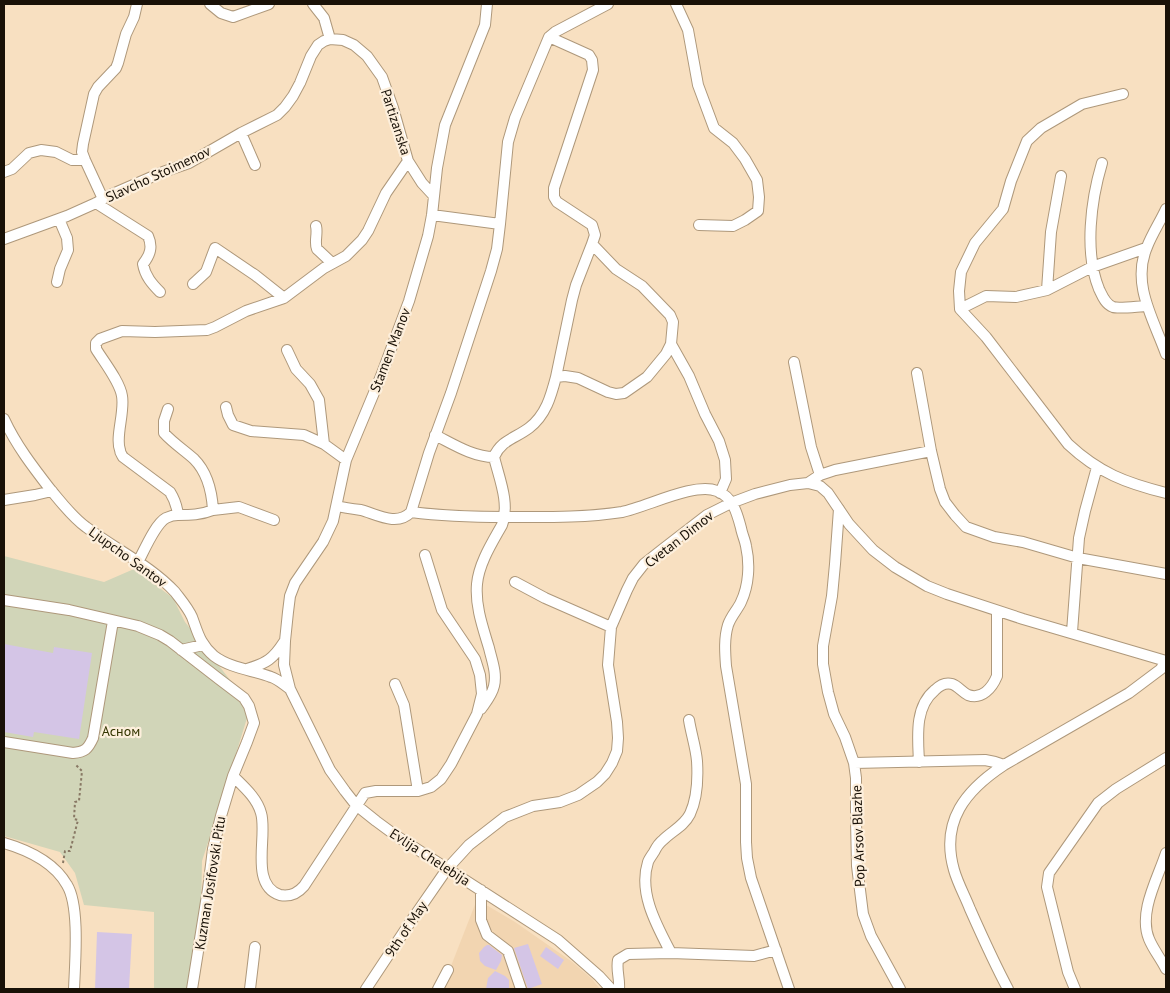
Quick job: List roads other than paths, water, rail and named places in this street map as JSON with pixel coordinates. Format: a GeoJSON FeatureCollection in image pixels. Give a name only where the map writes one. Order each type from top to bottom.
{"type":"FeatureCollection","features":[{"type":"Feature","properties":{"kind":"street"},"geometry":{"type":"LineString","coordinates":[[137,4],[116,68],[94,94],[82,152],[99,201],[148,236],[151,243],[150,255],[143,264],[144,271],[160,292]]}},
{"type":"Feature","properties":{"kind":"street"},"geometry":{"type":"LineString","coordinates":[[210,4],[221,13],[233,17],[269,4]]}},
{"type":"Feature","properties":{"kind":"street"},"geometry":{"type":"LineString","coordinates":[[313,4],[324,18]]}},
{"type":"Feature","properties":{"kind":"street"},"geometry":{"type":"LineString","coordinates":[[323,4],[324,18],[330,39]]}},
{"type":"Feature","properties":{"kind":"street","name":"Stamen Manov"},"geometry":{"type":"LineString","coordinates":[[290,689],[284,665],[290,596],[295,583],[323,542],[333,521],[346,460],[406,310],[424,253],[432,215],[437,168],[445,125],[485,26],[487,4]]}},
{"type":"Feature","properties":{"kind":"street"},"geometry":{"type":"LineString","coordinates":[[337,506],[362,510],[394,519],[407,516],[410,512],[451,393],[497,249],[508,142],[515,118],[549,37],[608,4]]}},
{"type":"Feature","properties":{"kind":"street"},"geometry":{"type":"LineString","coordinates":[[676,4],[688,30],[698,85],[714,128],[733,143],[745,159],[757,180],[759,197],[758,211],[733,226],[699,225]]}},
{"type":"Feature","properties":{"kind":"street"},"geometry":{"type":"LineString","coordinates":[[233,776],[258,804],[262,816],[261,862],[264,877],[269,887],[275,893],[284,896],[293,895],[304,886],[365,793],[376,791],[418,791],[432,787],[441,779],[477,714],[490,696],[494,686],[494,668],[480,613],[477,585],[481,566],[505,517],[506,509],[494,457],[498,448],[506,441],[530,428],[547,406],[553,391],[576,285],[595,235],[592,225],[557,202],[554,197],[554,188],[593,70],[592,60],[584,52],[549,37]]}},
{"type":"Feature","properties":{"kind":"street","name":"Partizanska"},"geometry":{"type":"LineString","coordinates":[[330,39],[344,40],[354,45],[367,56],[382,77],[408,161],[422,183],[434,196]]}},
{"type":"Feature","properties":{"kind":"street","name":"Slavcho Stoimenov"},"geometry":{"type":"LineString","coordinates":[[4,239],[59,219],[163,172],[189,163],[277,115],[285,107],[300,83],[311,56],[318,45],[330,39]]}},
{"type":"Feature","properties":{"kind":"street"},"geometry":{"type":"LineString","coordinates":[[1123,94],[1082,104],[1041,128],[1027,141],[1011,181],[1003,209],[975,243],[961,272],[960,309],[986,337],[1068,444],[1082,457],[1096,467],[1119,478],[1166,494]]}},
{"type":"Feature","properties":{"kind":"street"},"geometry":{"type":"LineString","coordinates":[[241,133],[255,165]]}},
{"type":"Feature","properties":{"kind":"street"},"geometry":{"type":"LineString","coordinates":[[4,172],[12,169],[29,153],[41,150],[56,152],[72,160],[85,160]]}},
{"type":"Feature","properties":{"kind":"street"},"geometry":{"type":"LineString","coordinates":[[178,515],[175,499],[170,492],[124,457],[120,450],[123,411],[122,395],[120,387],[96,349],[96,343],[100,339],[122,331],[155,332],[216,328],[246,311],[284,298],[314,275],[346,256],[362,240],[386,192],[408,161]]}},
{"type":"Feature","properties":{"kind":"street"},"geometry":{"type":"LineString","coordinates":[[1102,163],[1091,218],[1092,267],[1097,284],[1107,303],[1114,308],[1147,306]]}},
{"type":"Feature","properties":{"kind":"street"},"geometry":{"type":"LineString","coordinates":[[1047,290],[1051,232],[1061,176]]}},
{"type":"Feature","properties":{"kind":"street"},"geometry":{"type":"LineString","coordinates":[[1166,209],[1146,248],[1141,278],[1147,306],[1166,354]]}},
{"type":"Feature","properties":{"kind":"street"},"geometry":{"type":"LineString","coordinates":[[432,215],[500,224]]}},
{"type":"Feature","properties":{"kind":"street"},"geometry":{"type":"LineString","coordinates":[[57,282],[68,250],[59,219]]}},
{"type":"Feature","properties":{"kind":"street"},"geometry":{"type":"LineString","coordinates":[[316,226],[316,247],[332,264]]}},
{"type":"Feature","properties":{"kind":"street"},"geometry":{"type":"LineString","coordinates":[[556,377],[578,378],[608,392],[624,393],[647,377],[666,354],[671,344],[673,322],[670,315],[642,286],[616,269],[592,244]]}},
{"type":"Feature","properties":{"kind":"street"},"geometry":{"type":"LineString","coordinates":[[193,284],[206,272],[216,248],[256,275],[284,298]]}},
{"type":"Feature","properties":{"kind":"street"},"geometry":{"type":"LineString","coordinates":[[960,309],[986,296],[1016,297],[1047,290],[1092,267],[1146,248]]}},
{"type":"Feature","properties":{"kind":"street"},"geometry":{"type":"LineString","coordinates":[[671,344],[689,376],[721,447],[725,460],[726,479],[720,492]]}},
{"type":"Feature","properties":{"kind":"street"},"geometry":{"type":"LineString","coordinates":[[288,350],[296,369],[310,384],[319,400],[324,444]]}},
{"type":"Feature","properties":{"kind":"street"},"geometry":{"type":"LineString","coordinates":[[794,362],[811,447],[820,476]]}},
{"type":"Feature","properties":{"kind":"street"},"geometry":{"type":"LineString","coordinates":[[917,372],[940,490],[945,502],[966,527],[994,537],[1023,542],[1078,558],[1166,574]]}},
{"type":"Feature","properties":{"kind":"street"},"geometry":{"type":"LineString","coordinates":[[226,407],[233,425],[251,431],[304,435],[324,444],[346,460]]}},
{"type":"Feature","properties":{"kind":"street"},"geometry":{"type":"LineString","coordinates":[[168,409],[164,422],[164,433],[200,466],[212,496],[213,510]]}},
{"type":"Feature","properties":{"kind":"street","name":"Ljupcho Santov"},"geometry":{"type":"LineString","coordinates":[[4,419],[23,454],[67,509],[85,527],[166,583],[185,605],[192,616],[196,632],[203,645],[213,655],[222,662],[273,677],[290,689]]}},
{"type":"Feature","properties":{"kind":"street"},"geometry":{"type":"LineString","coordinates":[[435,435],[469,452],[484,457],[494,457]]}},
{"type":"Feature","properties":{"kind":"street"},"geometry":{"type":"LineString","coordinates":[[808,483],[835,470],[931,451]]}},
{"type":"Feature","properties":{"kind":"street"},"geometry":{"type":"LineString","coordinates":[[1072,632],[1079,538],[1096,467]]}},
{"type":"Feature","properties":{"kind":"street"},"geometry":{"type":"LineString","coordinates":[[808,483],[820,486],[828,493],[849,524],[884,560],[927,586],[997,611],[1165,661],[1161,669],[1129,693],[1004,764],[974,789],[955,817],[950,841],[954,869],[991,957],[1008,989]]}},
{"type":"Feature","properties":{"kind":"street","name":"Cvetan Dimov"},"geometry":{"type":"LineString","coordinates":[[447,869],[469,845],[505,817],[533,806],[560,802],[578,795],[598,782],[605,774],[617,751],[618,738],[608,665],[611,627],[626,590],[644,564],[707,515],[731,503],[755,494],[790,485],[808,483]]}},
{"type":"Feature","properties":{"kind":"street"},"geometry":{"type":"LineString","coordinates":[[410,512],[452,516],[554,518],[601,515],[624,511],[689,492],[706,489],[720,492],[731,503],[738,514],[746,545],[748,567],[746,585],[741,601],[728,624],[725,659],[746,784],[747,858],[750,878],[789,989]]}},
{"type":"Feature","properties":{"kind":"street"},"geometry":{"type":"LineString","coordinates":[[4,500],[52,491]]}},
{"type":"Feature","properties":{"kind":"street"},"geometry":{"type":"LineString","coordinates":[[138,562],[164,518],[178,515],[195,515],[213,510],[239,507],[274,520]]}},
{"type":"Feature","properties":{"kind":"street","name":"Pop Arsov Blazhe"},"geometry":{"type":"LineString","coordinates":[[839,510],[832,596],[823,664],[834,714],[854,763],[856,778],[857,866],[863,914],[871,936],[900,989]]}},
{"type":"Feature","properties":{"kind":"street"},"geometry":{"type":"LineString","coordinates":[[425,555],[442,610],[475,659],[480,675],[482,694],[477,714]]}},
{"type":"Feature","properties":{"kind":"street"},"geometry":{"type":"LineString","coordinates":[[515,582],[545,598],[611,627]]}},
{"type":"Feature","properties":{"kind":"street","name":"Kuzman Josifovski Pitu"},"geometry":{"type":"LineString","coordinates":[[4,600],[69,610],[138,626],[160,635],[244,698],[249,706],[254,723],[233,776],[213,848],[192,989]]}},
{"type":"Feature","properties":{"kind":"street"},"geometry":{"type":"LineString","coordinates":[[919,762],[918,732],[921,707],[932,691],[942,684],[952,684],[967,694],[978,696],[988,691],[994,683],[997,676],[997,611]]}},
{"type":"Feature","properties":{"kind":"street"},"geometry":{"type":"LineString","coordinates":[[4,742],[73,753],[82,752],[89,746],[93,738],[113,621]]}},
{"type":"Feature","properties":{"kind":"street"},"geometry":{"type":"LineString","coordinates":[[246,669],[263,664],[279,650],[285,641]]}},
{"type":"Feature","properties":{"kind":"street"},"geometry":{"type":"LineString","coordinates":[[181,650],[203,645]]}},
{"type":"Feature","properties":{"kind":"street"},"geometry":{"type":"LineString","coordinates":[[395,684],[404,705],[418,791]]}},
{"type":"Feature","properties":{"kind":"street","name":"Evlija Chelebija"},"geometry":{"type":"LineString","coordinates":[[290,689],[330,770],[356,805],[388,830],[558,940],[611,989]]}},
{"type":"Feature","properties":{"kind":"street"},"geometry":{"type":"LineString","coordinates":[[670,952],[651,909],[645,883],[648,862],[656,848],[685,822],[691,813],[695,796],[697,760],[689,720]]}},
{"type":"Feature","properties":{"kind":"street"},"geometry":{"type":"LineString","coordinates":[[1075,989],[1063,954],[1047,887],[1049,873],[1098,803],[1116,789],[1166,758]]}},
{"type":"Feature","properties":{"kind":"street"},"geometry":{"type":"LineString","coordinates":[[854,763],[985,760],[1004,764]]}},
{"type":"Feature","properties":{"kind":"street"},"geometry":{"type":"LineString","coordinates":[[4,843],[30,852],[51,866],[68,886],[73,901],[76,925],[74,989]]}},
{"type":"Feature","properties":{"kind":"street"},"geometry":{"type":"LineString","coordinates":[[1166,853],[1146,916],[1148,938],[1166,969]]}},
{"type":"Feature","properties":{"kind":"street","name":"9th of May"},"geometry":{"type":"LineString","coordinates":[[366,989],[447,869]]}},
{"type":"Feature","properties":{"kind":"street"},"geometry":{"type":"LineString","coordinates":[[481,890],[481,920],[487,935],[508,951],[521,989]]}},
{"type":"Feature","properties":{"kind":"street"},"geometry":{"type":"LineString","coordinates":[[250,989],[255,947]]}},
{"type":"Feature","properties":{"kind":"street"},"geometry":{"type":"LineString","coordinates":[[619,989],[618,960],[628,954],[670,952],[754,956],[776,950]]}},
{"type":"Feature","properties":{"kind":"street"},"geometry":{"type":"LineString","coordinates":[[438,989],[448,970]]}},
{"type":"Feature","properties":{"kind":"park label","name":"Асном"},"geometry":{"type":"Point","coordinates":[121,731]}}]}
